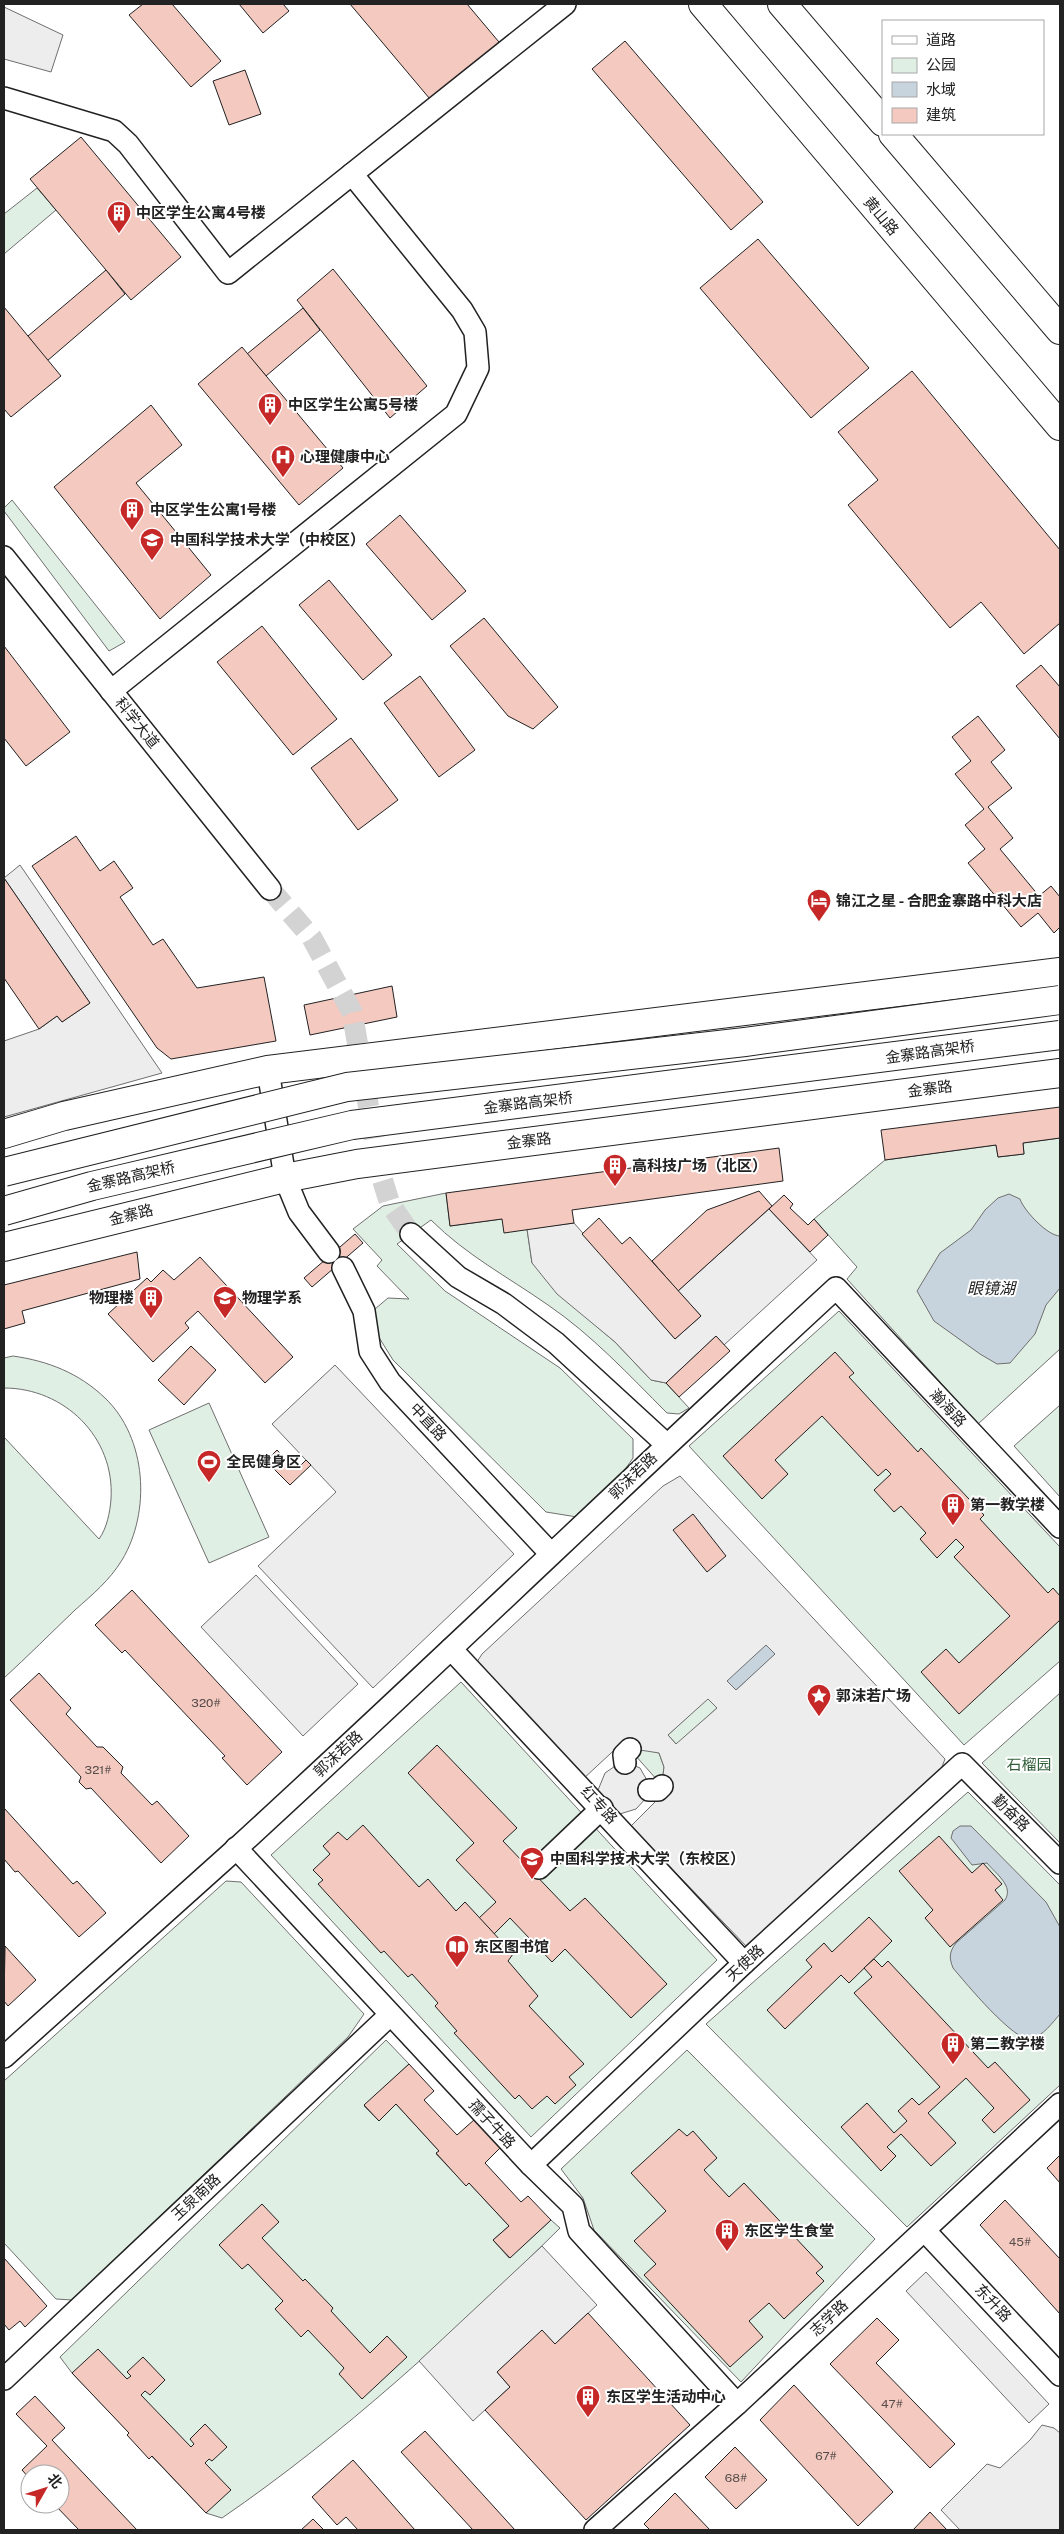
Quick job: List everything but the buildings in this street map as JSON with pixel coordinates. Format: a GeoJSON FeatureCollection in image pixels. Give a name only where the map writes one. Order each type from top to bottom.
{"type":"FeatureCollection","features":[{"type":"Feature","properties":{"kind":"main road","name":"黄山路"},"geometry":{"type":"LineString","coordinates":[[703,4],[1060,426]]}},
{"type":"Feature","properties":{"kind":"main road"},"geometry":{"type":"LineString","coordinates":[[782,4],[882,121]]}},
{"type":"Feature","properties":{"kind":"main road"},"geometry":{"type":"LineString","coordinates":[[894,135],[1060,330]]}},
{"type":"Feature","properties":{"kind":"main road"},"geometry":{"type":"LineString","coordinates":[[4,1134],[64,1116],[268,1070],[459,1048],[1060,972]]}},
{"type":"Feature","properties":{"kind":"main road"},"geometry":{"type":"LineString","coordinates":[[4,1172],[347,1087],[745,1042],[1060,1000]]}},
{"type":"Feature","properties":{"kind":"main road","name":"金寨路高架桥"},"geometry":{"type":"LineString","coordinates":[[4,1211],[92,1186],[352,1125],[1060,1035]]}},
{"type":"Feature","properties":{"kind":"main road","name":"金寨路"},"geometry":{"type":"LineString","coordinates":[[4,1247],[284,1178],[422,1155],[1060,1072]]}},
{"type":"Feature","properties":{"kind":"street"},"geometry":{"type":"LineString","coordinates":[[4,98],[114,131],[128,144],[228,273],[565,4]]}},
{"type":"Feature","properties":{"kind":"street"},"geometry":{"type":"LineString","coordinates":[[111,691],[456,414],[478,368],[475,332],[462,310],[352,174]]}},
{"type":"Feature","properties":{"kind":"street","name":"科学大道"},"geometry":{"type":"LineString","coordinates":[[4,557],[270,889]]}},
{"type":"Feature","properties":{"kind":"street","name":"中直路"},"geometry":{"type":"LineString","coordinates":[[268,1070],[284,1178],[299,1212],[336,1260],[364,1310],[370,1351],[390,1382],[551,1554]]}},
{"type":"Feature","properties":{"kind":"street"},"geometry":{"type":"LineString","coordinates":[[412,1234],[458,1277],[504,1304],[556,1343],[666,1444]]}},
{"type":"Feature","properties":{"kind":"street","name":"郭沫若路"},"geometry":{"type":"LineString","coordinates":[[4,2057],[236,1848],[451,1649],[666,1444],[836,1288]]}},
{"type":"Feature","properties":{"kind":"street","name":"瀚海路"},"geometry":{"type":"LineString","coordinates":[[836,1288],[1060,1527]]}},
{"type":"Feature","properties":{"kind":"street","name":"红专路"},"geometry":{"type":"LineString","coordinates":[[451,1649],[602,1808],[744,1963]]}},
{"type":"Feature","properties":{"kind":"street","name":"勤奋路"},"geometry":{"type":"LineString","coordinates":[[962,1764],[1060,1862]]}},
{"type":"Feature","properties":{"kind":"street","name":"天使路"},"geometry":{"type":"LineString","coordinates":[[531,2165],[744,1963],[962,1764]]}},
{"type":"Feature","properties":{"kind":"street"},"geometry":{"type":"LineString","coordinates":[[539,1868],[602,1808]]}},
{"type":"Feature","properties":{"kind":"street","name":"孺子牛路"},"geometry":{"type":"LineString","coordinates":[[236,1848],[531,2165],[573,2206],[579,2231],[737,2404]]}},
{"type":"Feature","properties":{"kind":"street","name":"玉泉南路"},"geometry":{"type":"LineString","coordinates":[[4,2379],[390,2015]]}},
{"type":"Feature","properties":{"kind":"street","name":"志学路"},"geometry":{"type":"LineString","coordinates":[[595,2530],[737,2404],[1060,2104]]}},
{"type":"Feature","properties":{"kind":"street","name":"东升路"},"geometry":{"type":"LineString","coordinates":[[925,2230],[1060,2375]]}},
{"type":"Feature","properties":{"kind":"green space"},"geometry":{"type":"Polygon","coordinates":[[[37,188],[56,210],[4,254],[4,214],[37,188]]]}},
{"type":"Feature","properties":{"kind":"green space"},"geometry":{"type":"Polygon","coordinates":[[[12,500],[125,642],[109,651],[4,511],[4,508],[12,500]]]}},
{"type":"Feature","properties":{"kind":"green space"},"geometry":{"type":"Polygon","coordinates":[[[1060,1138],[1060,1349],[978,1424],[847,1279],[857,1267],[814,1219],[885,1160],[996,1145],[998,1157],[1024,1154],[1023,1143],[1060,1138]]]}},
{"type":"Feature","properties":{"kind":"green space"},"geometry":{"type":"Polygon","coordinates":[[[446,1193],[450,1226],[502,1219],[527,1229],[532,1263],[588,1319],[615,1342],[651,1380],[666,1383],[689,1408],[679,1414],[667,1413],[580,1329],[548,1305],[473,1255],[444,1233],[431,1220],[397,1244],[445,1291],[560,1368],[633,1439],[633,1458],[626,1468],[577,1517],[546,1512],[393,1360],[375,1331],[375,1309],[388,1298],[409,1299],[377,1266],[382,1260],[353,1229],[383,1206],[446,1193]]]}},
{"type":"Feature","properties":{"kind":"green space"},"geometry":{"type":"Polygon","coordinates":[[[839,1311],[1060,1547],[1060,1661],[964,1745],[689,1446],[839,1311]]]}},
{"type":"Feature","properties":{"kind":"green space"},"geometry":{"type":"Polygon","coordinates":[[[13,1356],[51,1365],[74,1375],[105,1398],[119,1414],[129,1433],[136,1454],[140,1476],[140,1498],[137,1520],[131,1541],[122,1560],[112,1574],[4,1678],[4,1437],[99,1539],[108,1520],[111,1499],[110,1476],[104,1455],[95,1437],[82,1420],[65,1407],[47,1397],[26,1390],[4,1388],[4,1358],[13,1356]]]}},
{"type":"Feature","properties":{"kind":"green space","name":"全民健身区"},"geometry":{"type":"Polygon","coordinates":[[[209,1403],[269,1537],[209,1563],[149,1430],[209,1403]]]}},
{"type":"Feature","properties":{"kind":"green space"},"geometry":{"type":"Polygon","coordinates":[[[1060,1405],[1060,1497],[1014,1446],[1060,1405]]]}},
{"type":"Feature","properties":{"kind":"green space"},"geometry":{"type":"Polygon","coordinates":[[[461,1682],[717,1960],[531,2137],[271,1855],[461,1682]]]}},
{"type":"Feature","properties":{"kind":"green space","name":"石榴园"},"geometry":{"type":"Polygon","coordinates":[[[1060,1693],[1060,1843],[982,1763],[1060,1693]]]}},
{"type":"Feature","properties":{"kind":"green space"},"geometry":{"type":"Polygon","coordinates":[[[708,1698],[717,1708],[677,1745],[668,1735],[708,1698]]]}},
{"type":"Feature","properties":{"kind":"green space"},"geometry":{"type":"Polygon","coordinates":[[[646,1749],[659,1753],[664,1767],[663,1775],[658,1781],[634,1754],[646,1749]]]}},
{"type":"Feature","properties":{"kind":"green space"},"geometry":{"type":"Polygon","coordinates":[[[968,1792],[1060,1885],[1060,2085],[907,2227],[706,2024],[968,1792]]]}},
{"type":"Feature","properties":{"kind":"green space"},"geometry":{"type":"Polygon","coordinates":[[[226,1881],[241,1882],[364,2014],[348,2037],[72,2300],[56,2299],[4,2243],[4,2081],[226,1881]]]}},
{"type":"Feature","properties":{"kind":"green space"},"geometry":{"type":"Polygon","coordinates":[[[386,2040],[409,2064],[364,2106],[379,2121],[396,2104],[439,2151],[436,2154],[466,2185],[469,2183],[509,2226],[493,2240],[509,2258],[551,2220],[560,2228],[439,2344],[311,2452],[222,2518],[206,2513],[72,2373],[60,2357],[386,2040]]]}},
{"type":"Feature","properties":{"kind":"green space"},"geometry":{"type":"Polygon","coordinates":[[[687,2050],[875,2239],[741,2382],[594,2230],[583,2198],[561,2169],[687,2050]]]}},
{"type":"Feature","properties":{"kind":"shaded area"},"geometry":{"type":"Polygon","coordinates":[[[4,7],[63,35],[51,72],[4,59],[4,7]]]}},
{"type":"Feature","properties":{"kind":"shaded area"},"geometry":{"type":"Polygon","coordinates":[[[20,865],[162,1073],[4,1117],[4,1041],[39,1029],[57,1016],[62,1022],[90,1003],[4,878],[20,865]]]}},
{"type":"Feature","properties":{"kind":"shaded area"},"geometry":{"type":"Polygon","coordinates":[[[769,1209],[817,1260],[724,1345],[716,1336],[666,1383],[651,1380],[615,1342],[557,1294],[532,1263],[527,1229],[574,1223],[675,1339],[701,1316],[678,1291],[769,1209]]]}},
{"type":"Feature","properties":{"kind":"shaded area"},"geometry":{"type":"Polygon","coordinates":[[[335,1365],[514,1554],[373,1688],[258,1566],[336,1492],[272,1424],[335,1365]]]}},
{"type":"Feature","properties":{"kind":"shaded area","name":"郭沫若广场"},"geometry":{"type":"Polygon","coordinates":[[[680,1476],[945,1759],[940,1772],[748,1948],[631,1826],[666,1791],[658,1781],[663,1775],[664,1767],[659,1753],[640,1750],[623,1742],[583,1779],[475,1665],[482,1654],[663,1486],[680,1476]],[[766,1646],[728,1682],[736,1690],[774,1654],[766,1646]],[[708,1699],[668,1735],[676,1744],[717,1708],[708,1699]]]}},
{"type":"Feature","properties":{"kind":"shaded area"},"geometry":{"type":"Polygon","coordinates":[[[256,1575],[358,1684],[303,1736],[201,1627],[256,1575]]]}},
{"type":"Feature","properties":{"kind":"shaded area"},"geometry":{"type":"Polygon","coordinates":[[[618,1764],[633,1765],[640,1768],[648,1782],[647,1797],[636,1809],[610,1817],[594,1800],[605,1773],[618,1764]]]}},
{"type":"Feature","properties":{"kind":"shaded area"},"geometry":{"type":"Polygon","coordinates":[[[542,2246],[597,2305],[555,2344],[542,2331],[497,2372],[510,2387],[473,2421],[419,2361],[542,2246]]]}},
{"type":"Feature","properties":{"kind":"shaded area"},"geometry":{"type":"Polygon","coordinates":[[[926,2272],[1049,2404],[1029,2423],[906,2291],[926,2272]]]}},
{"type":"Feature","properties":{"kind":"shaded area"},"geometry":{"type":"Polygon","coordinates":[[[1042,2425],[1054,2428],[1060,2433],[1060,2530],[960,2530],[941,2510],[987,2464],[1000,2468],[1030,2440],[1042,2425]]]}},
{"type":"Feature","properties":{"kind":"water","name":"眼镜湖"},"geometry":{"type":"Polygon","coordinates":[[[1009,1194],[1020,1199],[1026,1210],[1049,1232],[1060,1236],[1060,1288],[1046,1305],[1035,1334],[1010,1363],[997,1364],[934,1321],[917,1291],[940,1253],[971,1230],[985,1210],[998,1198],[1009,1194]]]}},
{"type":"Feature","properties":{"kind":"water"},"geometry":{"type":"Polygon","coordinates":[[[766,1645],[775,1654],[736,1690],[727,1681],[766,1645]]]}},
{"type":"Feature","properties":{"kind":"water"},"geometry":{"type":"Polygon","coordinates":[[[960,1826],[971,1826],[1046,1902],[1060,1927],[1060,2014],[1044,2032],[1031,2039],[1024,2038],[1002,2022],[953,1968],[950,1958],[956,1943],[1005,1900],[1007,1895],[1006,1885],[1003,1880],[987,1863],[972,1865],[951,1838],[953,1831],[960,1826]]]}},
{"type":"Feature","properties":{"kind":"tunnel"},"geometry":{"type":"LineString","coordinates":[[270,889],[312,938],[352,1012],[380,1172],[390,1204],[411,1234]]}},
{"type":"Feature","properties":{"kind":"place","name":"中区学生公寓4号楼"},"geometry":{"type":"Point","coordinates":[119,234]}},
{"type":"Feature","properties":{"kind":"place","name":"中区学生公寓5号楼"},"geometry":{"type":"Point","coordinates":[270,426]}},
{"type":"Feature","properties":{"kind":"place","name":"心理健康中心"},"geometry":{"type":"Point","coordinates":[283,478]}},
{"type":"Feature","properties":{"kind":"place","name":"中区学生公寓1号楼"},"geometry":{"type":"Point","coordinates":[132,531]}},
{"type":"Feature","properties":{"kind":"place","name":"中国科学技术大学（中校区）"},"geometry":{"type":"Point","coordinates":[152,561]}},
{"type":"Feature","properties":{"kind":"place","name":"锦江之星 - 合肥金寨路中科大店"},"geometry":{"type":"Point","coordinates":[819,922]}},
{"type":"Feature","properties":{"kind":"place","name":"高科技广场（北区）"},"geometry":{"type":"Point","coordinates":[615,1187]}},
{"type":"Feature","properties":{"kind":"place","name":"物理楼"},"geometry":{"type":"Point","coordinates":[151,1319]}},
{"type":"Feature","properties":{"kind":"place","name":"物理学系"},"geometry":{"type":"Point","coordinates":[225,1319]}},
{"type":"Feature","properties":{"kind":"place","name":"全民健身区"},"geometry":{"type":"Point","coordinates":[209,1483]}},
{"type":"Feature","properties":{"kind":"place","name":"第一教学楼"},"geometry":{"type":"Point","coordinates":[953,1526]}},
{"type":"Feature","properties":{"kind":"place","name":"郭沫若广场"},"geometry":{"type":"Point","coordinates":[819,1717]}},
{"type":"Feature","properties":{"kind":"place","name":"中国科学技术大学（东校区）"},"geometry":{"type":"Point","coordinates":[532,1880]}},
{"type":"Feature","properties":{"kind":"place","name":"东区图书馆"},"geometry":{"type":"Point","coordinates":[457,1968]}},
{"type":"Feature","properties":{"kind":"place","name":"第二教学楼"},"geometry":{"type":"Point","coordinates":[953,2065]}},
{"type":"Feature","properties":{"kind":"place","name":"东区学生食堂"},"geometry":{"type":"Point","coordinates":[727,2252]}},
{"type":"Feature","properties":{"kind":"place","name":"东区学生活动中心"},"geometry":{"type":"Point","coordinates":[588,2418]}}]}
